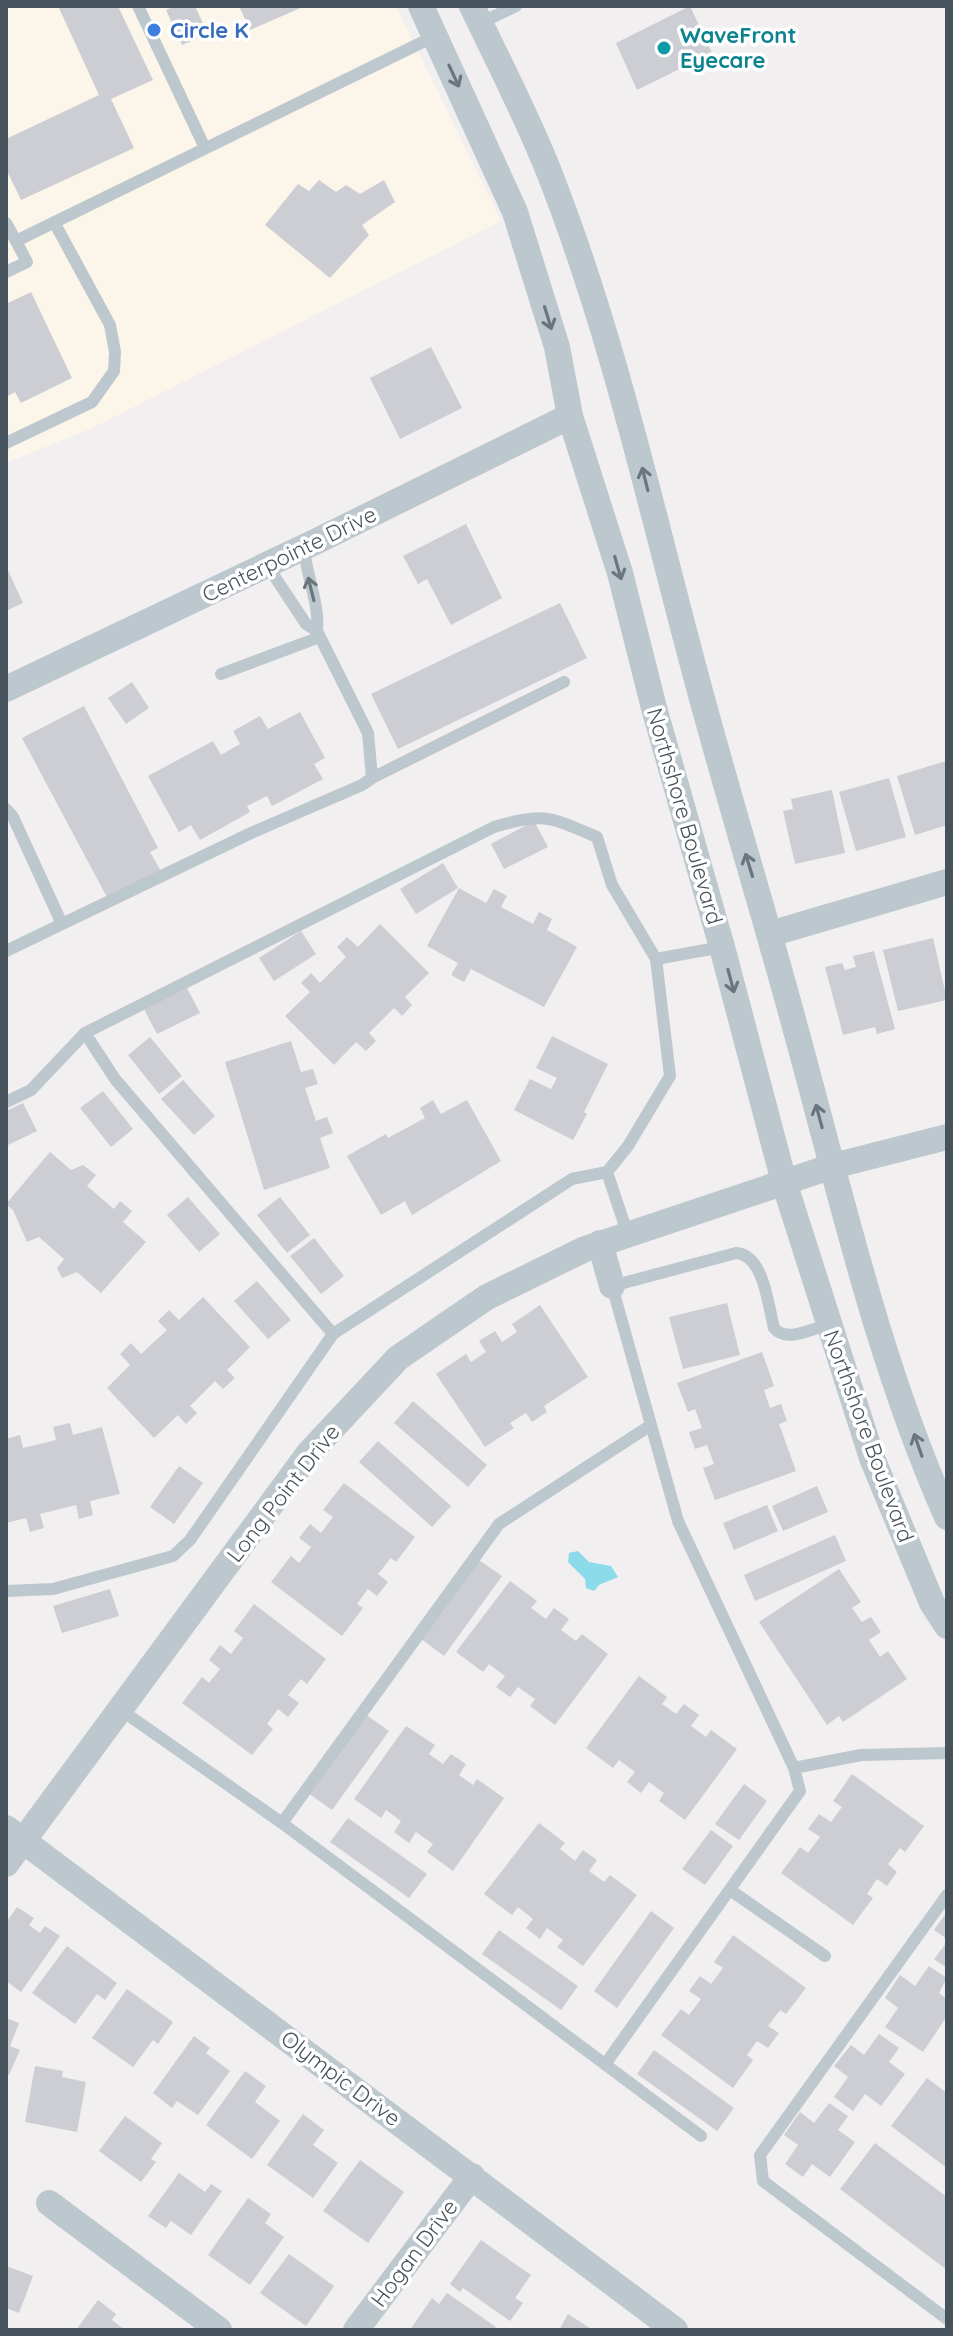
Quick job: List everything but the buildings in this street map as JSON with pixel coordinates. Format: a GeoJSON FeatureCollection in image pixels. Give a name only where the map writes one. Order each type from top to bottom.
{"type":"FeatureCollection","features":[{"type":"Feature","properties":{"kind":"street","name":"Northshore Boulevard"},"geometry":{"type":"LineString","coordinates":[[421,6],[515,212],[557,347],[570,416],[620,573],[784,1182],[872,1458],[932,1603],[947,1626]]}},
{"type":"Feature","properties":{"kind":"street","name":"Northshore Boulevard"},"geometry":{"type":"LineString","coordinates":[[476,15],[549,170],[612,352],[689,650],[770,934],[860,1272],[931,1481],[947,1517]]}},
{"type":"Feature","properties":{"kind":"street","name":"Centerpointe Drive"},"geometry":{"type":"LineString","coordinates":[[6,689],[570,416]]}},
{"type":"Feature","properties":{"kind":"street"},"geometry":{"type":"LineString","coordinates":[[770,934],[947,882]]}},
{"type":"Feature","properties":{"kind":"street","name":"Long Point Drive"},"geometry":{"type":"LineString","coordinates":[[6,1864],[15,1835],[121,1710],[309,1453],[398,1358],[487,1297],[600,1243],[833,1166],[947,1137]]}},
{"type":"Feature","properties":{"kind":"street"},"geometry":{"type":"LineString","coordinates":[[600,1243],[612,1286]]}},
{"type":"Feature","properties":{"kind":"street","name":"Olympic Drive"},"geometry":{"type":"LineString","coordinates":[[15,1835],[675,2330]]}},
{"type":"Feature","properties":{"kind":"street","name":"Hogan Drive"},"geometry":{"type":"LineString","coordinates":[[356,2330],[472,2176]]}},
{"type":"Feature","properties":{"kind":"street"},"geometry":{"type":"LineString","coordinates":[[49,2203],[219,2330]]}},
{"type":"Feature","properties":{"kind":"lane"},"geometry":{"type":"LineString","coordinates":[[138,6],[205,148]]}},
{"type":"Feature","properties":{"kind":"lane"},"geometry":{"type":"LineString","coordinates":[[476,15],[516,6]]}},
{"type":"Feature","properties":{"kind":"lane"},"geometry":{"type":"LineString","coordinates":[[16,241],[435,36]]}},
{"type":"Feature","properties":{"kind":"lane"},"geometry":{"type":"LineString","coordinates":[[6,443],[92,402],[114,371],[115,352],[110,325],[54,222]]}},
{"type":"Feature","properties":{"kind":"lane"},"geometry":{"type":"LineString","coordinates":[[6,223],[27,262],[6,272]]}},
{"type":"Feature","properties":{"kind":"lane"},"geometry":{"type":"LineString","coordinates":[[303,547],[318,634]]}},
{"type":"Feature","properties":{"kind":"lane"},"geometry":{"type":"LineString","coordinates":[[267,565],[306,624],[318,634],[368,733],[372,778]]}},
{"type":"Feature","properties":{"kind":"lane"},"geometry":{"type":"LineString","coordinates":[[221,674],[318,634]]}},
{"type":"Feature","properties":{"kind":"lane"},"geometry":{"type":"LineString","coordinates":[[6,951],[251,833],[362,785],[564,682]]}},
{"type":"Feature","properties":{"kind":"lane"},"geometry":{"type":"LineString","coordinates":[[6,809],[13,817],[62,924]]}},
{"type":"Feature","properties":{"kind":"lane"},"geometry":{"type":"LineString","coordinates":[[6,1102],[31,1090],[85,1033],[494,827],[529,817],[556,819],[597,837],[612,885],[656,959],[670,1076],[628,1146],[607,1172],[572,1179],[333,1334],[190,1540],[173,1556],[53,1589],[6,1591]]}},
{"type":"Feature","properties":{"kind":"lane"},"geometry":{"type":"LineString","coordinates":[[656,959],[722,947]]}},
{"type":"Feature","properties":{"kind":"lane"},"geometry":{"type":"LineString","coordinates":[[85,1033],[110,1073],[333,1334]]}},
{"type":"Feature","properties":{"kind":"lane"},"geometry":{"type":"LineString","coordinates":[[607,1172],[628,1235]]}},
{"type":"Feature","properties":{"kind":"lane"},"geometry":{"type":"LineString","coordinates":[[606,2063],[800,1791],[794,1768],[678,1521],[612,1286],[736,1253],[743,1254],[751,1257],[757,1266],[778,1334],[786,1336],[829,1324]]}},
{"type":"Feature","properties":{"kind":"lane"},"geometry":{"type":"LineString","coordinates":[[282,1823],[499,1524],[651,1425]]}},
{"type":"Feature","properties":{"kind":"lane"},"geometry":{"type":"LineString","coordinates":[[121,1710],[282,1823],[701,2136]]}},
{"type":"Feature","properties":{"kind":"lane"},"geometry":{"type":"LineString","coordinates":[[794,1768],[861,1755],[947,1753]]}},
{"type":"Feature","properties":{"kind":"lane"},"geometry":{"type":"LineString","coordinates":[[730,1890],[825,1956]]}},
{"type":"Feature","properties":{"kind":"lane"},"geometry":{"type":"LineString","coordinates":[[947,1895],[760,2155],[763,2181],[947,2319]]}},
{"type":"Feature","properties":{"kind":"shaded area"},"geometry":{"type":"Polygon","coordinates":[[[6,6],[396,6],[501,221],[92,428],[6,463],[6,6]]]}},
{"type":"Feature","properties":{"kind":"water"},"geometry":{"type":"Polygon","coordinates":[[[578,1551],[589,1562],[611,1566],[618,1577],[599,1585],[594,1591],[586,1588],[585,1579],[568,1562],[569,1553],[578,1551]]]}},
{"type":"Feature","properties":{"kind":"place","name":"Circle K"},"geometry":{"type":"Point","coordinates":[154,30]}},
{"type":"Feature","properties":{"kind":"place","name":"WaveFront Eyecare"},"geometry":{"type":"Point","coordinates":[664,48]}}]}
